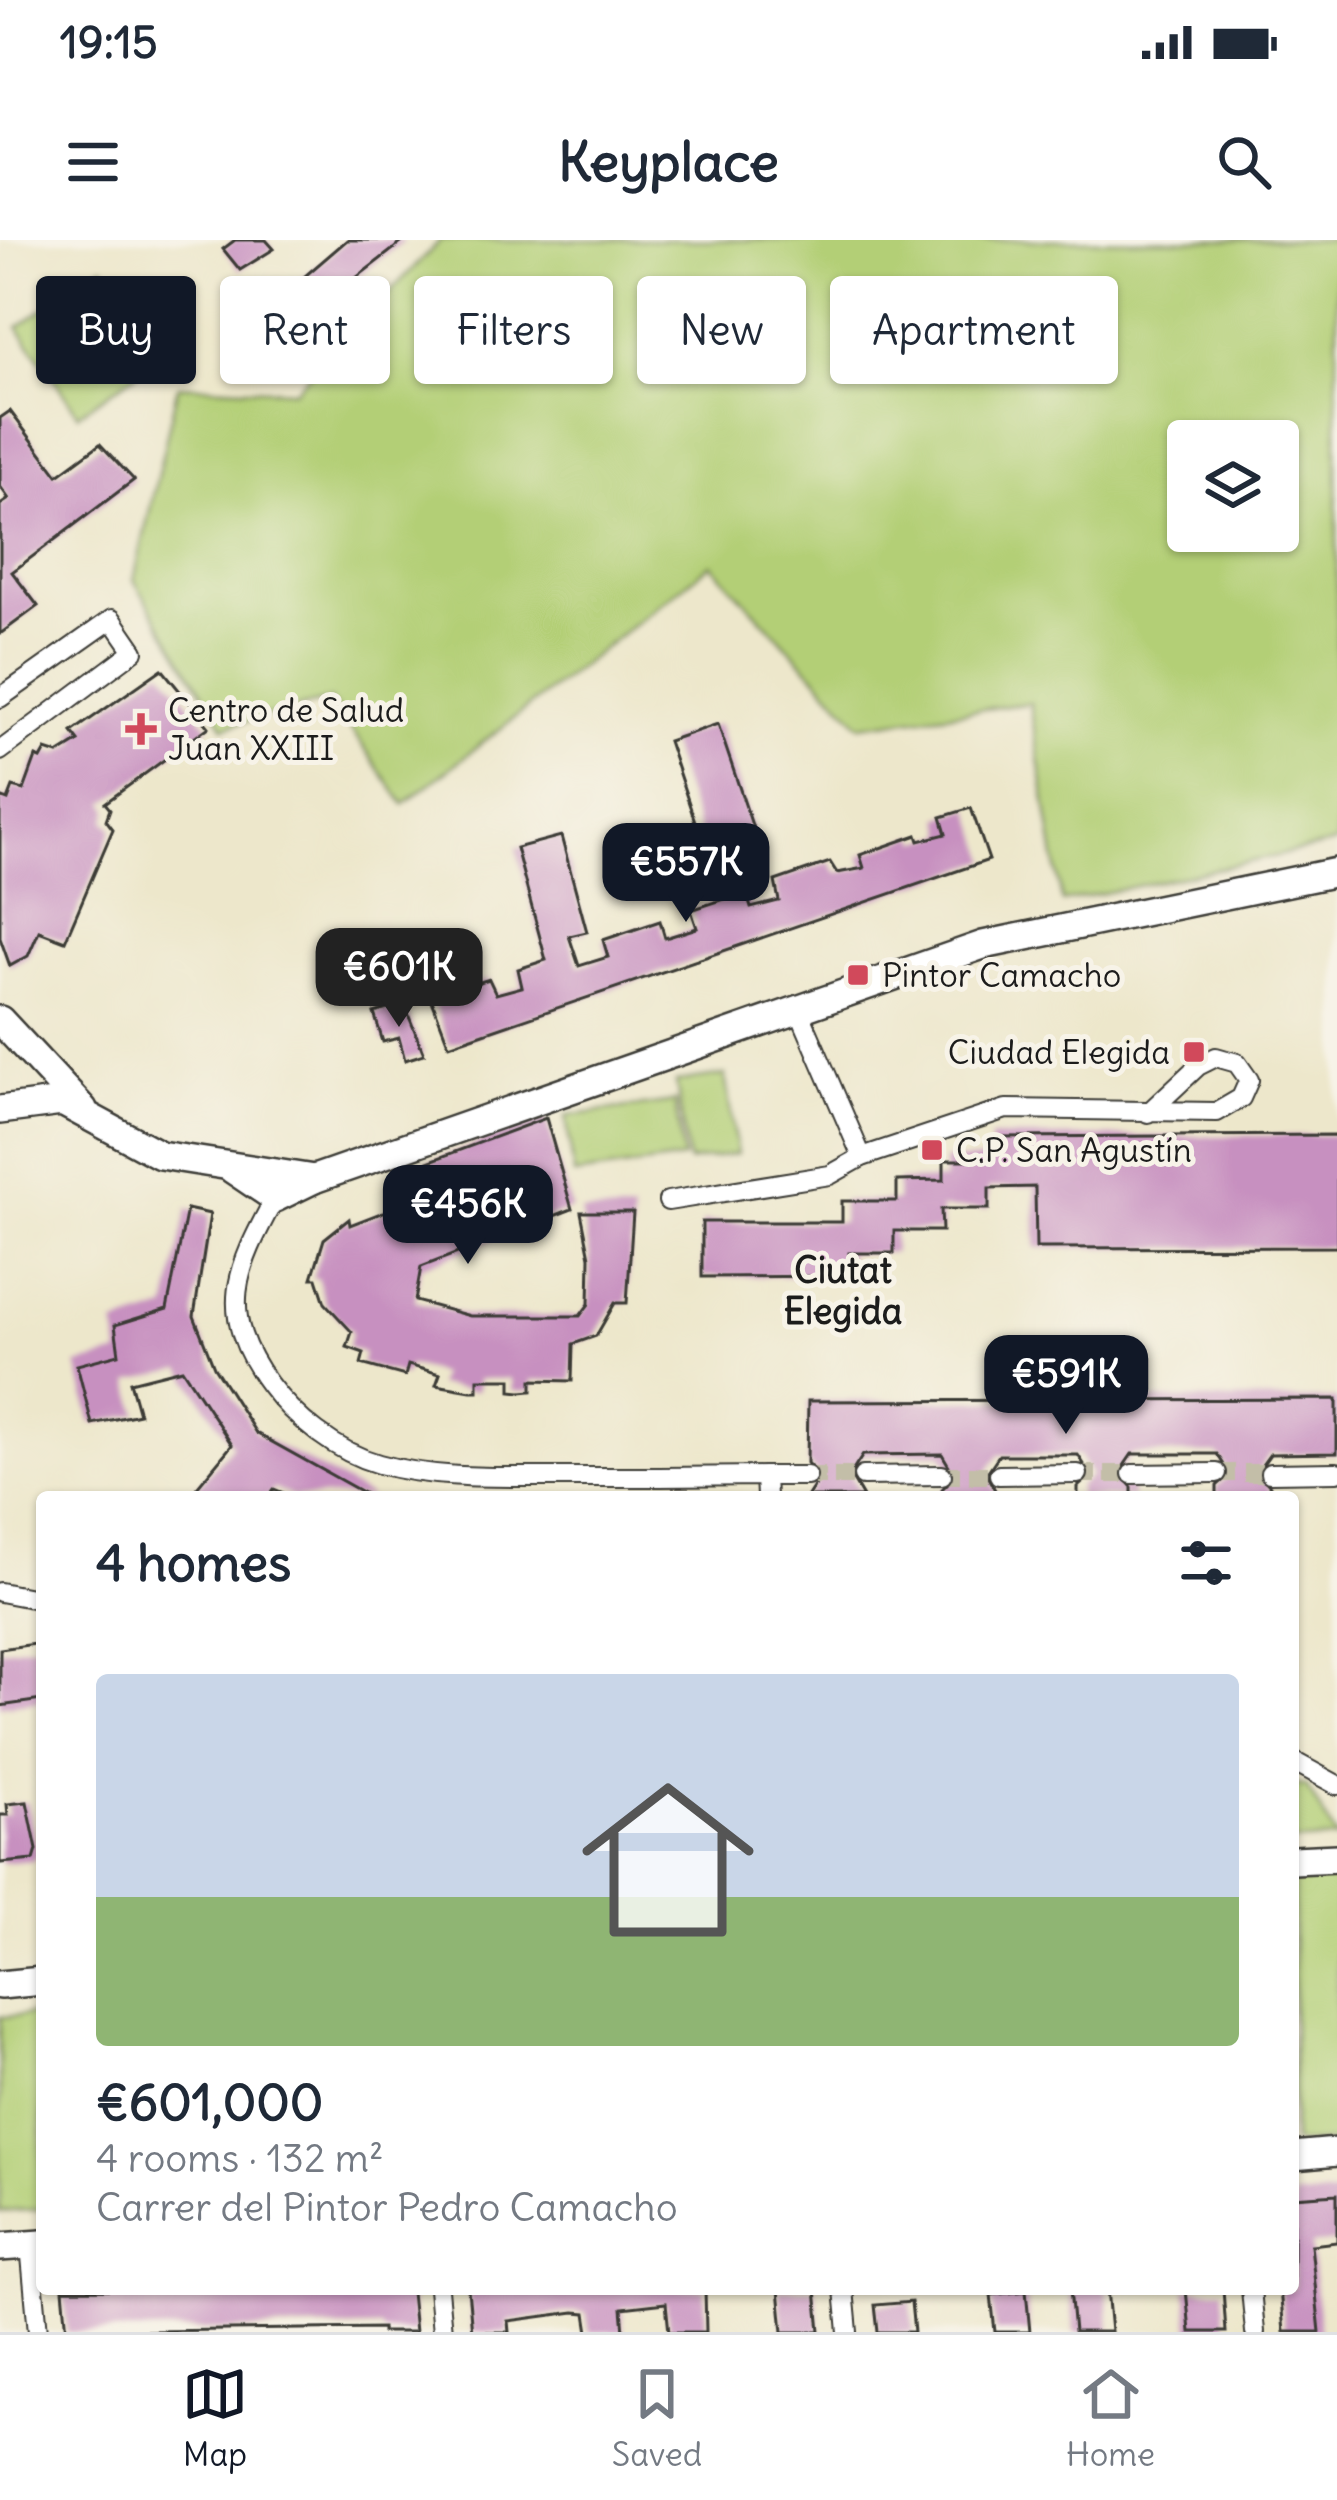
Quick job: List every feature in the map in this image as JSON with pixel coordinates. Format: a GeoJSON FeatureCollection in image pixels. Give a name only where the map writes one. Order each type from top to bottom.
{"type":"FeatureCollection","features":[{"type":"Feature","properties":{"kind":"street"},"geometry":{"type":"LineString","coordinates":[[0,698],[112,619],[134,651],[0,751]]}},
{"type":"Feature","properties":{"kind":"street"},"geometry":{"type":"LineString","coordinates":[[807,1476],[507,1477],[411,1471],[374,1462],[321,1435],[281,1401],[246,1353],[233,1299],[245,1253],[275,1198],[314,1178],[983,945],[1337,872]]}},
{"type":"Feature","properties":{"kind":"street"},"geometry":{"type":"LineString","coordinates":[[800,1011],[862,1157]]}},
{"type":"Feature","properties":{"kind":"street"},"geometry":{"type":"LineString","coordinates":[[0,1020],[86,1112]]}},
{"type":"Feature","properties":{"kind":"street"},"geometry":{"type":"LineString","coordinates":[[668,1201],[830,1174],[862,1157],[1006,1109],[1148,1113],[1217,1112],[1241,1098],[1249,1080],[1237,1063],[1216,1057],[1198,1066],[1148,1113]]}},
{"type":"Feature","properties":{"kind":"street"},"geometry":{"type":"LineString","coordinates":[[0,1110],[62,1102],[160,1155],[314,1178]]}},
{"type":"Feature","properties":{"kind":"street"},"geometry":{"type":"LineString","coordinates":[[232,1169],[275,1198]]}},
{"type":"Feature","properties":{"kind":"street"},"geometry":{"type":"LineString","coordinates":[[1270,1473],[1337,1472]]}},
{"type":"Feature","properties":{"kind":"street"},"geometry":{"type":"LineString","coordinates":[[1132,1474],[1217,1473]]}},
{"type":"Feature","properties":{"kind":"street"},"geometry":{"type":"LineString","coordinates":[[999,1475],[1078,1474]]}},
{"type":"Feature","properties":{"kind":"street"},"geometry":{"type":"LineString","coordinates":[[863,1476],[942,1475]]}},
{"type":"Feature","properties":{"kind":"street"},"geometry":{"type":"LineString","coordinates":[[765,1476],[766,1491]]}},
{"type":"Feature","properties":{"kind":"street"},"geometry":{"type":"LineString","coordinates":[[0,1592],[36,1599]]}},
{"type":"Feature","properties":{"kind":"street"},"geometry":{"type":"LineString","coordinates":[[1299,1764],[1337,1785]]}},
{"type":"Feature","properties":{"kind":"street"},"geometry":{"type":"LineString","coordinates":[[1299,1860],[1337,1858]]}},
{"type":"Feature","properties":{"kind":"street"},"geometry":{"type":"LineString","coordinates":[[0,1985],[36,1982]]}},
{"type":"Feature","properties":{"kind":"street"},"geometry":{"type":"LineString","coordinates":[[1299,2155],[1337,2152]]}},
{"type":"Feature","properties":{"kind":"street"},"geometry":{"type":"LineString","coordinates":[[0,2247],[36,2245]]}},
{"type":"Feature","properties":{"kind":"street"},"geometry":{"type":"LineString","coordinates":[[37,2295],[38,2332]]}},
{"type":"Feature","properties":{"kind":"street"},"geometry":{"type":"LineString","coordinates":[[439,2295],[442,2332]]}},
{"type":"Feature","properties":{"kind":"street"},"geometry":{"type":"LineString","coordinates":[[845,2295],[848,2332]]}},
{"type":"Feature","properties":{"kind":"street"},"geometry":{"type":"LineString","coordinates":[[1252,2295],[1255,2332]]}},
{"type":"Feature","properties":{"kind":"green space"},"geometry":{"type":"Polygon","coordinates":[[[441,240],[1337,240],[1337,843],[1062,902],[1030,703],[861,725],[711,564],[404,804],[330,700],[224,727],[134,580],[178,385],[294,390],[300,384],[390,384],[390,292],[441,240]]]}},
{"type":"Feature","properties":{"kind":"green space"},"geometry":{"type":"Polygon","coordinates":[[[103,266],[110,276],[89,276],[103,266]]]}},
{"type":"Feature","properties":{"kind":"green space"},"geometry":{"type":"Polygon","coordinates":[[[36,314],[36,353],[18,327],[36,314]]]}},
{"type":"Feature","properties":{"kind":"green space"},"geometry":{"type":"Polygon","coordinates":[[[57,384],[121,384],[78,414],[57,384]]]}},
{"type":"Feature","properties":{"kind":"green space"},"geometry":{"type":"Polygon","coordinates":[[[725,1075],[737,1154],[688,1162],[676,1082],[725,1075]]]}},
{"type":"Feature","properties":{"kind":"green space"},"geometry":{"type":"Polygon","coordinates":[[[675,1102],[683,1159],[574,1175],[566,1116],[675,1102]]]}},
{"type":"Feature","properties":{"kind":"green space"},"geometry":{"type":"Polygon","coordinates":[[[1299,1785],[1306,1786],[1337,1839],[1299,1842],[1299,1785]]]}},
{"type":"Feature","properties":{"kind":"green space"},"geometry":{"type":"Polygon","coordinates":[[[1337,1868],[1337,2142],[1299,2144],[1299,1870],[1337,1868]]]}},
{"type":"Feature","properties":{"kind":"green space"},"geometry":{"type":"Polygon","coordinates":[[[36,2014],[36,2209],[0,2212],[0,2017],[36,2014]]]}},
{"type":"Feature","properties":{"kind":"building"},"geometry":{"type":"Polygon","coordinates":[[[235,240],[266,240],[274,249],[240,270],[223,249],[235,240]]]}},
{"type":"Feature","properties":{"kind":"building"},"geometry":{"type":"Polygon","coordinates":[[[347,240],[405,240],[359,276],[305,276],[347,240]]]}},
{"type":"Feature","properties":{"kind":"building"},"geometry":{"type":"Polygon","coordinates":[[[10,411],[58,475],[100,444],[134,480],[12,572],[38,606],[0,634],[0,505],[9,499],[0,486],[0,418],[10,411]]]}},
{"type":"Feature","properties":{"kind":"building"},"geometry":{"type":"Polygon","coordinates":[[[162,669],[209,727],[105,803],[110,809],[106,820],[113,829],[65,941],[39,931],[28,956],[10,966],[0,938],[0,797],[8,800],[13,787],[24,790],[36,757],[41,759],[46,750],[58,754],[79,741],[72,732],[162,669]]]}},
{"type":"Feature","properties":{"kind":"building"},"geometry":{"type":"Polygon","coordinates":[[[718,724],[757,840],[742,845],[754,879],[734,886],[723,855],[708,860],[668,741],[718,724]]]}},
{"type":"Feature","properties":{"kind":"building"},"geometry":{"type":"Polygon","coordinates":[[[971,808],[989,860],[449,1045],[431,998],[489,979],[496,994],[522,987],[518,969],[546,960],[516,848],[561,836],[587,932],[569,936],[579,966],[608,957],[603,940],[660,921],[665,938],[697,928],[691,910],[746,892],[751,908],[779,901],[775,881],[830,862],[837,873],[864,868],[860,855],[917,835],[919,841],[946,834],[941,817],[971,808]]]}},
{"type":"Feature","properties":{"kind":"building"},"geometry":{"type":"Polygon","coordinates":[[[404,1004],[424,1054],[405,1060],[399,1038],[383,1042],[374,1013],[404,1004]]]}},
{"type":"Feature","properties":{"kind":"building"},"geometry":{"type":"Polygon","coordinates":[[[546,1118],[572,1209],[421,1267],[415,1301],[470,1316],[580,1316],[589,1304],[590,1257],[581,1212],[633,1212],[627,1303],[615,1303],[596,1336],[573,1344],[572,1381],[532,1380],[532,1391],[521,1392],[511,1391],[511,1379],[478,1379],[478,1391],[471,1391],[436,1385],[440,1374],[408,1365],[405,1376],[361,1364],[364,1353],[347,1347],[352,1332],[325,1303],[317,1278],[312,1278],[324,1239],[349,1219],[350,1225],[407,1203],[395,1174],[546,1118]]]}},
{"type":"Feature","properties":{"kind":"building"},"geometry":{"type":"Polygon","coordinates":[[[1337,1135],[1337,1247],[1036,1248],[1035,1187],[989,1188],[989,1209],[941,1209],[942,1231],[894,1231],[894,1253],[849,1253],[849,1276],[702,1277],[702,1222],[842,1222],[842,1201],[897,1201],[897,1181],[944,1180],[944,1160],[990,1160],[990,1137],[1337,1135]]]}},
{"type":"Feature","properties":{"kind":"building"},"geometry":{"type":"Polygon","coordinates":[[[187,1209],[210,1214],[194,1316],[214,1367],[256,1433],[360,1491],[201,1491],[197,1487],[232,1445],[182,1369],[130,1382],[139,1414],[92,1424],[77,1365],[119,1354],[115,1325],[167,1309],[187,1209]]]}},
{"type":"Feature","properties":{"kind":"building"},"geometry":{"type":"Polygon","coordinates":[[[1337,1399],[1337,1453],[1270,1454],[1257,1472],[1270,1491],[1217,1491],[1230,1474],[1217,1454],[1132,1454],[1119,1473],[1132,1491],[1078,1491],[1091,1475],[1078,1455],[999,1455],[986,1474],[996,1491],[942,1491],[955,1476],[942,1454],[863,1455],[850,1475],[859,1491],[811,1491],[820,1477],[807,1463],[808,1401],[1337,1399]]]}},
{"type":"Feature","properties":{"kind":"building"},"geometry":{"type":"Polygon","coordinates":[[[36,1644],[36,1701],[0,1706],[0,1649],[36,1644]]]}},
{"type":"Feature","properties":{"kind":"building"},"geometry":{"type":"Polygon","coordinates":[[[27,1802],[36,1845],[34,1860],[0,1863],[0,1815],[8,1815],[7,1804],[27,1802]]]}},
{"type":"Feature","properties":{"kind":"building"},"geometry":{"type":"Polygon","coordinates":[[[1337,2194],[1337,2242],[1311,2245],[1320,2332],[1284,2332],[1281,2295],[1299,2295],[1299,2197],[1337,2194]]]}},
{"type":"Feature","properties":{"kind":"building"},"geometry":{"type":"Polygon","coordinates":[[[64,2295],[411,2295],[415,2332],[382,2332],[382,2328],[67,2332],[64,2295]]]}},
{"type":"Feature","properties":{"kind":"building"},"geometry":{"type":"Polygon","coordinates":[[[469,2295],[705,2295],[706,2332],[669,2332],[666,2303],[622,2308],[624,2332],[589,2332],[586,2313],[575,2312],[508,2321],[509,2332],[472,2332],[469,2295]]]}},
{"type":"Feature","properties":{"kind":"building"},"geometry":{"type":"Polygon","coordinates":[[[780,2295],[817,2295],[820,2332],[783,2332],[780,2295]]]}},
{"type":"Feature","properties":{"kind":"building"},"geometry":{"type":"Polygon","coordinates":[[[991,2295],[1026,2295],[1030,2332],[995,2332],[991,2295]]]}},
{"type":"Feature","properties":{"kind":"building"},"geometry":{"type":"Polygon","coordinates":[[[1071,2295],[1108,2295],[1111,2332],[1074,2332],[1071,2295]]]}},
{"type":"Feature","properties":{"kind":"building"},"geometry":{"type":"Polygon","coordinates":[[[1187,2295],[1223,2295],[1226,2332],[1190,2332],[1187,2295]]]}},
{"type":"Feature","properties":{"kind":"building"},"geometry":{"type":"Polygon","coordinates":[[[911,2302],[914,2332],[878,2332],[875,2305],[911,2302]]]}},
{"type":"Feature","properties":{"kind":"tunnel"},"geometry":{"type":"LineString","coordinates":[[1217,1473],[1270,1473]]}},
{"type":"Feature","properties":{"kind":"tunnel"},"geometry":{"type":"LineString","coordinates":[[1078,1474],[1132,1474]]}},
{"type":"Feature","properties":{"kind":"tunnel"},"geometry":{"type":"LineString","coordinates":[[942,1475],[999,1475]]}},
{"type":"Feature","properties":{"kind":"tunnel"},"geometry":{"type":"LineString","coordinates":[[807,1476],[863,1476]]}},
{"type":"Feature","properties":{"kind":"place","name":"Centro de Salud Juan XXIII"},"geometry":{"type":"Point","coordinates":[141,729]}},
{"type":"Feature","properties":{"kind":"place","name":"Pintor Camacho"},"geometry":{"type":"Point","coordinates":[858,975]}},
{"type":"Feature","properties":{"kind":"place","name":"Ciudad Elegida"},"geometry":{"type":"Point","coordinates":[1194,1052]}},
{"type":"Feature","properties":{"kind":"place","name":"C.P. San Agustín"},"geometry":{"type":"Point","coordinates":[932,1150]}},
{"type":"Feature","properties":{"kind":"district","name":"Ciutat Elegida"},"geometry":{"type":"Point","coordinates":[843,1290]}}]}
